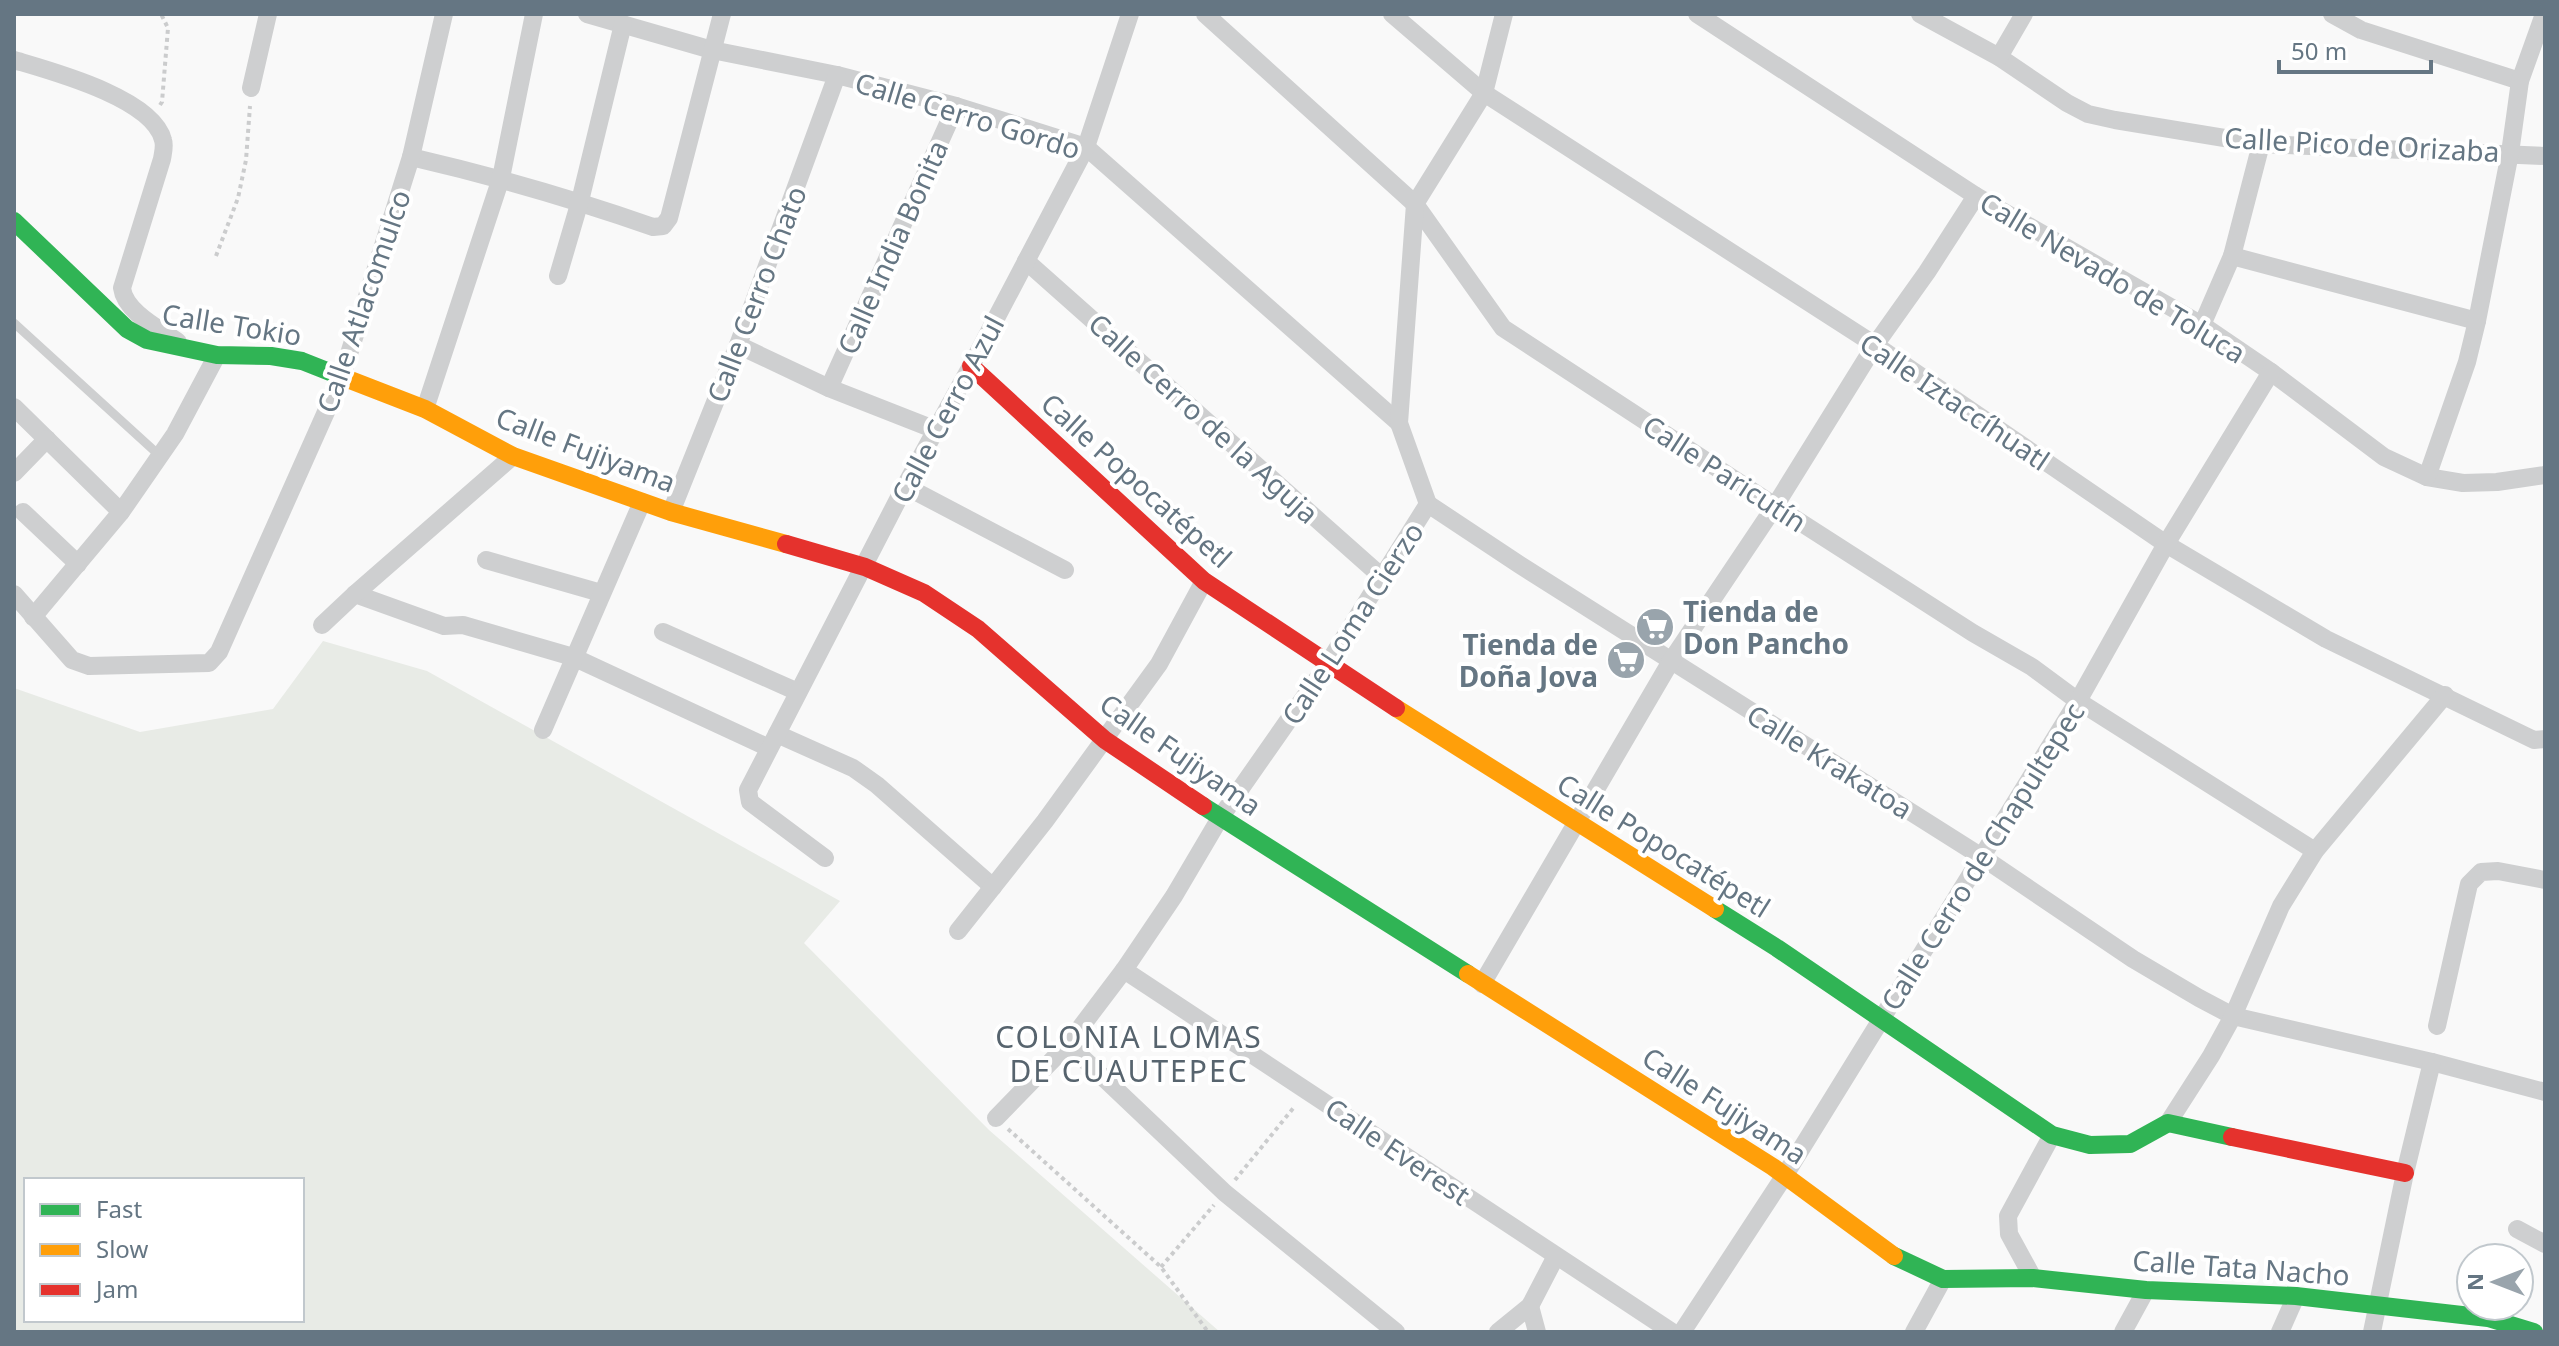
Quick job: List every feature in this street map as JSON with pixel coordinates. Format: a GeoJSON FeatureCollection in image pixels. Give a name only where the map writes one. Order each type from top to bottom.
{"type":"FeatureCollection","features":[{"type":"Feature","properties":{"kind":"street"},"geometry":{"type":"LineString","coordinates":[[251,88],[268,14]]}},
{"type":"Feature","properties":{"kind":"street","name":"Calle Atlacomulco"},"geometry":{"type":"LineString","coordinates":[[33,617],[72,660],[89,666],[209,663],[219,652],[342,376],[411,157],[444,14]]}},
{"type":"Feature","properties":{"kind":"street"},"geometry":{"type":"LineString","coordinates":[[425,409],[501,178],[534,14]]}},
{"type":"Feature","properties":{"kind":"street","name":"Calle Cerro Gordo"},"geometry":{"type":"LineString","coordinates":[[587,14],[712,50],[837,75],[956,106],[1086,147],[1399,423]]}},
{"type":"Feature","properties":{"kind":"street"},"geometry":{"type":"LineString","coordinates":[[411,157],[501,178],[653,227],[663,226],[669,218],[722,14]]}},
{"type":"Feature","properties":{"kind":"street","name":"Calle Cerro Azul"},"geometry":{"type":"LineString","coordinates":[[825,858],[750,802],[747,796],[905,486],[1086,147],[1130,14]]}},
{"type":"Feature","properties":{"kind":"street","name":"Calle Paricutín"},"geometry":{"type":"LineString","coordinates":[[1205,14],[1415,204],[1503,328],[2315,851]]}},
{"type":"Feature","properties":{"kind":"street","name":"Calle Iztaccíhuatl"},"geometry":{"type":"LineString","coordinates":[[1392,14],[1484,93],[1875,345],[2166,544],[2326,639],[2534,740],[2545,739]]}},
{"type":"Feature","properties":{"kind":"street","name":"Calle Loma Cierzo"},"geometry":{"type":"LineString","coordinates":[[996,1118],[1068,1044],[1124,970],[1174,896],[1220,818],[1327,665],[1428,504],[1399,423],[1415,204],[1484,93],[1504,14]]}},
{"type":"Feature","properties":{"kind":"street","name":"Calle Nevado de Toluca"},"geometry":{"type":"LineString","coordinates":[[1697,14],[1976,196],[2202,325],[2271,372],[2384,457],[2427,477],[2463,483],[2545,475]]}},
{"type":"Feature","properties":{"kind":"street","name":"Calle Pico de Orizaba"},"geometry":{"type":"LineString","coordinates":[[1920,14],[1999,57],[2088,114],[2261,144],[2545,156]]}},
{"type":"Feature","properties":{"kind":"street"},"geometry":{"type":"LineString","coordinates":[[1999,57],[2024,14]]}},
{"type":"Feature","properties":{"kind":"street"},"geometry":{"type":"LineString","coordinates":[[2427,477],[2467,362],[2510,153],[2520,81],[2544,14]]}},
{"type":"Feature","properties":{"kind":"street"},"geometry":{"type":"LineString","coordinates":[[2342,17],[2361,30],[2520,81]]}},
{"type":"Feature","properties":{"kind":"street"},"geometry":{"type":"LineString","coordinates":[[558,276],[580,201],[623,24]]}},
{"type":"Feature","properties":{"kind":"street"},"geometry":{"type":"LineString","coordinates":[[14,60],[69,76],[107,92],[140,111],[159,131],[164,142],[156,185],[122,288],[123,296],[133,309],[186,347]]}},
{"type":"Feature","properties":{"kind":"street","name":"Calle Cerro Chato"},"geometry":{"type":"LineString","coordinates":[[671,512],[738,345],[837,75]]}},
{"type":"Feature","properties":{"kind":"street","name":"Calle India Bonita"},"geometry":{"type":"LineString","coordinates":[[829,388],[956,106]]}},
{"type":"Feature","properties":{"kind":"street"},"geometry":{"type":"LineString","coordinates":[[2202,325],[2232,256],[2261,144]]}},
{"type":"Feature","properties":{"kind":"street"},"geometry":{"type":"LineString","coordinates":[[1482,984],[1671,661],[1775,506],[1875,345],[1976,196]]}},
{"type":"Feature","properties":{"kind":"street","name":"Calle Tokio"},"geometry":{"type":"LineString","coordinates":[[14,221],[127,329],[147,340],[217,355],[271,356],[302,361],[342,376]]}},
{"type":"Feature","properties":{"kind":"street"},"geometry":{"type":"LineString","coordinates":[[2232,256],[2477,321]]}},
{"type":"Feature","properties":{"kind":"street","name":"Calle Cerro de la Aguja"},"geometry":{"type":"LineString","coordinates":[[1026,261],[1382,577]]}},
{"type":"Feature","properties":{"kind":"street"},"geometry":{"type":"LineString","coordinates":[[738,345],[829,388],[936,430]]}},
{"type":"Feature","properties":{"kind":"street"},"geometry":{"type":"LineString","coordinates":[[14,594],[33,617],[121,512],[175,434],[217,355]]}},
{"type":"Feature","properties":{"kind":"street","name":"Calle Popocatépetl"},"geometry":{"type":"LineString","coordinates":[[971,366],[1204,581],[1327,665],[1883,1017],[2052,1135],[2090,1145],[2130,1144],[2168,1123]]}},
{"type":"Feature","properties":{"kind":"street","name":"Calle Cerro de Chapultepec"},"geometry":{"type":"LineString","coordinates":[[1682,1332],[1785,1175],[2078,701],[2166,544],[2271,372]]}},
{"type":"Feature","properties":{"kind":"street","name":"Calle Fujiyama"},"geometry":{"type":"LineString","coordinates":[[342,376],[425,409],[513,456],[671,512],[865,567],[924,593],[978,629],[1105,740],[1220,818],[1785,1175],[1903,1262],[1943,1279]]}},
{"type":"Feature","properties":{"kind":"street"},"geometry":{"type":"LineString","coordinates":[[14,407],[121,512]]}},
{"type":"Feature","properties":{"kind":"street"},"geometry":{"type":"LineString","coordinates":[[14,473],[47,439]]}},
{"type":"Feature","properties":{"kind":"street"},"geometry":{"type":"LineString","coordinates":[[322,625],[513,456]]}},
{"type":"Feature","properties":{"kind":"street"},"geometry":{"type":"LineString","coordinates":[[905,486],[1065,570]]}},
{"type":"Feature","properties":{"kind":"street"},"geometry":{"type":"LineString","coordinates":[[543,730],[642,502]]}},
{"type":"Feature","properties":{"kind":"street","name":"Calle Krakatoa"},"geometry":{"type":"LineString","coordinates":[[1428,504],[1982,857],[2133,959],[2233,1016],[2432,1062],[2545,1092]]}},
{"type":"Feature","properties":{"kind":"street"},"geometry":{"type":"LineString","coordinates":[[23,512],[78,564]]}},
{"type":"Feature","properties":{"kind":"street"},"geometry":{"type":"LineString","coordinates":[[486,560],[601,593]]}},
{"type":"Feature","properties":{"kind":"street"},"geometry":{"type":"LineString","coordinates":[[958,931],[1105,740],[1159,664],[1204,581]]}},
{"type":"Feature","properties":{"kind":"street"},"geometry":{"type":"LineString","coordinates":[[355,594],[444,626],[463,625],[573,657],[773,741],[853,768],[877,785],[993,887]]}},
{"type":"Feature","properties":{"kind":"street"},"geometry":{"type":"LineString","coordinates":[[663,632],[798,692]]}},
{"type":"Feature","properties":{"kind":"street"},"geometry":{"type":"LineString","coordinates":[[2405,1173],[2168,1123],[2233,1016],[2281,906],[2315,851],[2445,695]]}},
{"type":"Feature","properties":{"kind":"street"},"geometry":{"type":"LineString","coordinates":[[2437,1026],[2469,884],[2481,872],[2498,871],[2545,880]]}},
{"type":"Feature","properties":{"kind":"street","name":"Calle Everest"},"geometry":{"type":"LineString","coordinates":[[1124,970],[1672,1332]]}},
{"type":"Feature","properties":{"kind":"street"},"geometry":{"type":"LineString","coordinates":[[1068,1044],[1225,1193],[1396,1332]]}},
{"type":"Feature","properties":{"kind":"street"},"geometry":{"type":"LineString","coordinates":[[2372,1332],[2432,1062]]}},
{"type":"Feature","properties":{"kind":"street"},"geometry":{"type":"LineString","coordinates":[[2033,1278],[2009,1234],[2008,1216],[2052,1135]]}},
{"type":"Feature","properties":{"kind":"street"},"geometry":{"type":"LineString","coordinates":[[2517,1229],[2545,1244]]}},
{"type":"Feature","properties":{"kind":"street"},"geometry":{"type":"LineString","coordinates":[[1498,1332],[1530,1306],[1556,1256]]}},
{"type":"Feature","properties":{"kind":"street","name":"Calle Tata Nacho"},"geometry":{"type":"LineString","coordinates":[[1943,1279],[2033,1278],[2146,1290],[2296,1296],[2488,1318],[2534,1332]]}},
{"type":"Feature","properties":{"kind":"street"},"geometry":{"type":"LineString","coordinates":[[1914,1332],[1943,1279]]}},
{"type":"Feature","properties":{"kind":"street"},"geometry":{"type":"LineString","coordinates":[[2123,1332],[2146,1290]]}},
{"type":"Feature","properties":{"kind":"street"},"geometry":{"type":"LineString","coordinates":[[2280,1332],[2296,1296]]}},
{"type":"Feature","properties":{"kind":"street"},"geometry":{"type":"LineString","coordinates":[[1530,1306],[1537,1332]]}},
{"type":"Feature","properties":{"kind":"lane"},"geometry":{"type":"LineString","coordinates":[[14,323],[160,456]]}},
{"type":"Feature","properties":{"kind":"path"},"geometry":{"type":"LineString","coordinates":[[157,108],[162,102],[168,28],[161,14]]}},
{"type":"Feature","properties":{"kind":"path"},"geometry":{"type":"LineString","coordinates":[[216,256],[244,173],[251,88]]}},
{"type":"Feature","properties":{"kind":"path"},"geometry":{"type":"LineString","coordinates":[[1161,1267],[1307,1091]]}},
{"type":"Feature","properties":{"kind":"path"},"geometry":{"type":"LineString","coordinates":[[996,1118],[1161,1267],[1208,1332]]}},
{"type":"Feature","properties":{"kind":"shaded area"},"geometry":{"type":"Polygon","coordinates":[[[323,641],[427,671],[840,901],[804,943],[989,1130],[1220,1332],[14,1332],[14,688],[140,732],[273,709],[323,641]]]}},
{"type":"Feature","properties":{"kind":"traffic: fast"},"geometry":{"type":"LineString","coordinates":[[14,221],[127,329],[147,340],[217,355],[271,356],[302,361],[345,378]]}},
{"type":"Feature","properties":{"kind":"traffic: fast"},"geometry":{"type":"LineString","coordinates":[[1203,806],[1468,974]]}},
{"type":"Feature","properties":{"kind":"traffic: fast"},"geometry":{"type":"LineString","coordinates":[[1715,909],[2052,1135],[2090,1145],[2130,1144],[2168,1123],[2232,1137]]}},
{"type":"Feature","properties":{"kind":"traffic: fast"},"geometry":{"type":"LineString","coordinates":[[1894,1256],[1943,1279],[2033,1278],[2146,1290],[2296,1296],[2488,1318],[2534,1332]]}},
{"type":"Feature","properties":{"kind":"traffic: slow"},"geometry":{"type":"LineString","coordinates":[[345,378],[425,409],[513,456],[671,512],[786,544]]}},
{"type":"Feature","properties":{"kind":"traffic: slow"},"geometry":{"type":"LineString","coordinates":[[1396,708],[1715,909]]}},
{"type":"Feature","properties":{"kind":"traffic: slow"},"geometry":{"type":"LineString","coordinates":[[1468,974],[1773,1167],[1894,1256]]}},
{"type":"Feature","properties":{"kind":"traffic: jam"},"geometry":{"type":"LineString","coordinates":[[971,366],[1204,581],[1396,708]]}},
{"type":"Feature","properties":{"kind":"traffic: jam"},"geometry":{"type":"LineString","coordinates":[[786,544],[865,567],[924,593],[978,629],[1105,740],[1203,806]]}},
{"type":"Feature","properties":{"kind":"traffic: jam"},"geometry":{"type":"LineString","coordinates":[[2232,1137],[2405,1173]]}},
{"type":"Feature","properties":{"kind":"place","name":"Tienda de Don Pancho"},"geometry":{"type":"Point","coordinates":[1655,627]}},
{"type":"Feature","properties":{"kind":"place","name":"Tienda de Doña Jova"},"geometry":{"type":"Point","coordinates":[1626,660]}},
{"type":"Feature","properties":{"kind":"district","name":"COLONIA LOMAS DE CUAUTEPEC"},"geometry":{"type":"Point","coordinates":[1129,1053]}}]}
